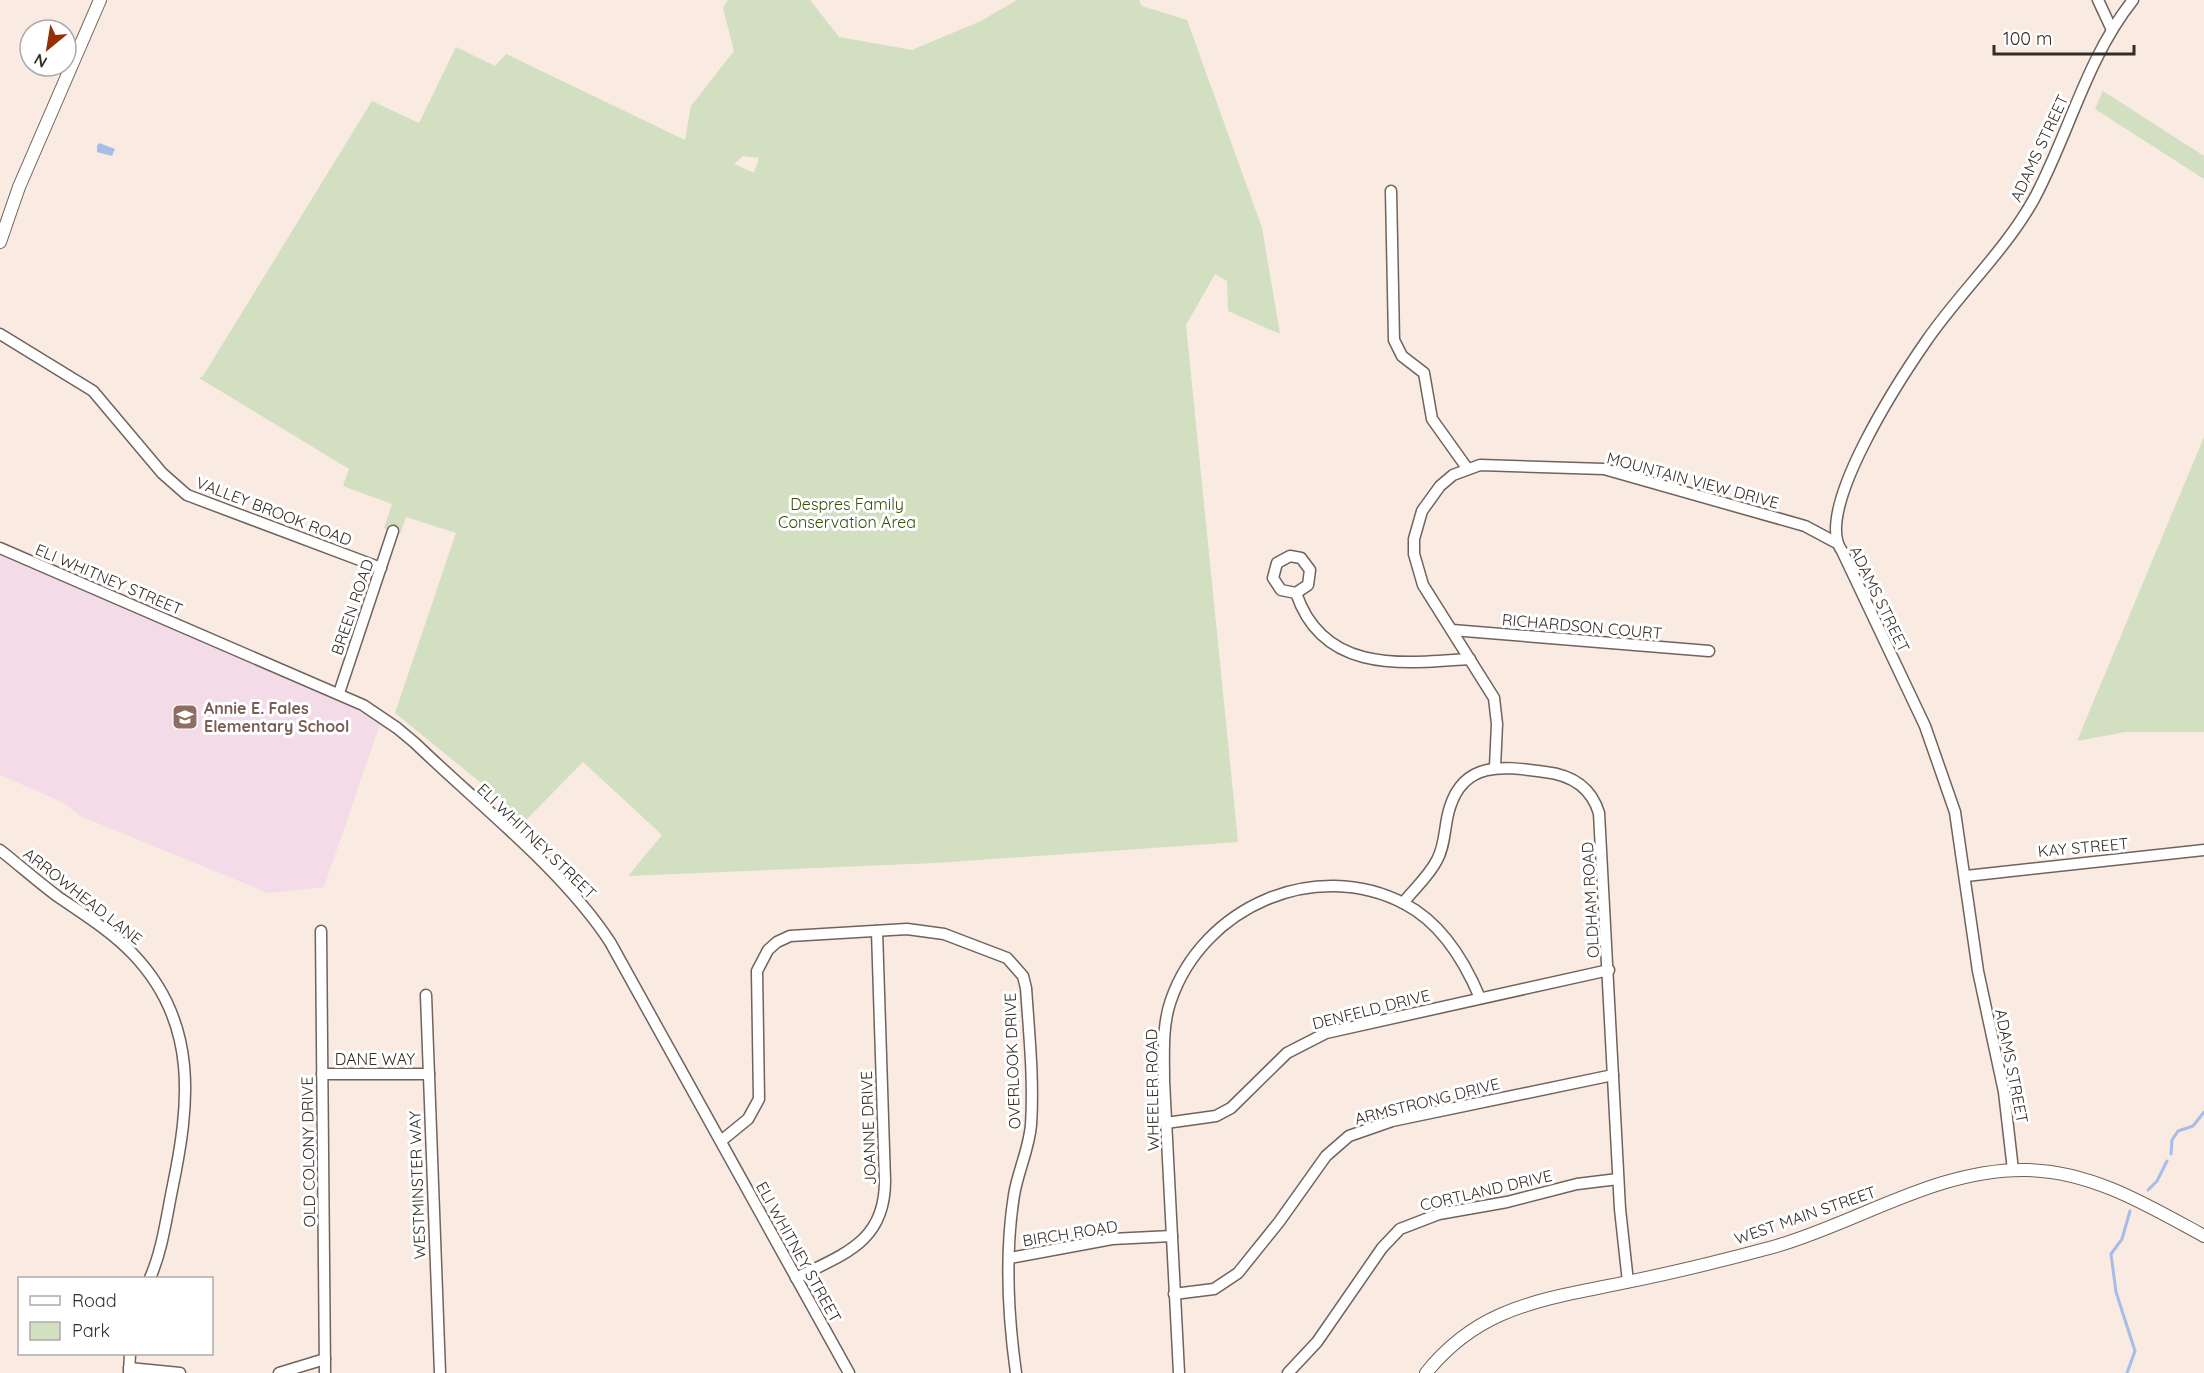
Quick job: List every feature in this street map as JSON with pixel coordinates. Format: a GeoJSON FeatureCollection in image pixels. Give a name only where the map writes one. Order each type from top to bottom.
{"type":"FeatureCollection","features":[{"type":"Feature","properties":{"kind":"street"},"geometry":{"type":"LineString","coordinates":[[0,242],[19,187],[100,0]]}},
{"type":"Feature","properties":{"kind":"street"},"geometry":{"type":"LineString","coordinates":[[2098,0],[2112,30]]}},
{"type":"Feature","properties":{"kind":"street","name":"ADAMS STREET"},"geometry":{"type":"LineString","coordinates":[[2013,1170],[2004,1092],[1978,971],[1955,812],[1936,755],[1907,688],[1842,551],[1835,542],[1839,501],[1866,440],[1928,339],[2002,248],[2030,206],[2112,30],[2133,0]]}},
{"type":"Feature","properties":{"kind":"street"},"geometry":{"type":"LineString","coordinates":[[1391,191],[1394,340],[1402,356],[1424,373],[1431,419],[1467,468],[1453,475],[1430,498],[1422,511],[1413,539],[1416,568],[1423,585],[1494,698],[1497,724],[1495,767],[1473,776],[1461,786],[1449,807],[1437,860],[1403,903]]}},
{"type":"Feature","properties":{"kind":"street","name":"VALLEY BROOK ROAD"},"geometry":{"type":"LineString","coordinates":[[0,334],[93,391],[162,473],[187,495],[381,568]]}},
{"type":"Feature","properties":{"kind":"street","name":"MOUNTAIN VIEW DRIVE"},"geometry":{"type":"LineString","coordinates":[[1467,468],[1480,465],[1526,464],[1604,470],[1805,526],[1835,542]]}},
{"type":"Feature","properties":{"kind":"street","name":"BREEN ROAD"},"geometry":{"type":"LineString","coordinates":[[339,693],[393,531]]}},
{"type":"Feature","properties":{"kind":"street","name":"ELI WHITNEY STREET"},"geometry":{"type":"LineString","coordinates":[[0,548],[363,705],[397,728],[561,882],[591,914],[610,942],[849,1373]]}},
{"type":"Feature","properties":{"kind":"street"},"geometry":{"type":"LineString","coordinates":[[1296,593],[1316,633],[1350,655],[1402,661],[1470,659]]}},
{"type":"Feature","properties":{"kind":"street","name":"RICHARDSON COURT"},"geometry":{"type":"LineString","coordinates":[[1452,630],[1709,651]]}},
{"type":"Feature","properties":{"kind":"street","name":"OLDHAM ROAD"},"geometry":{"type":"LineString","coordinates":[[1495,767],[1565,776],[1587,789],[1595,800],[1599,813],[1609,970],[1618,1179],[1628,1282]]}},
{"type":"Feature","properties":{"kind":"street","name":"ARROWHEAD LANE"},"geometry":{"type":"LineString","coordinates":[[0,850],[132,954],[162,995],[180,1037],[187,1078],[187,1103],[169,1208],[156,1264],[150,1277]]}},
{"type":"Feature","properties":{"kind":"street","name":"KAY STREET"},"geometry":{"type":"LineString","coordinates":[[1966,876],[2204,850]]}},
{"type":"Feature","properties":{"kind":"street","name":"WHEELER ROAD"},"geometry":{"type":"LineString","coordinates":[[1179,1373],[1166,1123],[1164,1037],[1170,1002],[1187,966],[1209,936],[1239,912],[1278,895],[1298,889],[1360,890],[1403,903],[1424,918],[1457,953],[1480,998]]}},
{"type":"Feature","properties":{"kind":"street","name":"OVERLOOK DRIVE"},"geometry":{"type":"LineString","coordinates":[[721,1141],[748,1119],[759,1099],[757,971],[762,958],[777,942],[790,936],[907,929],[944,934],[1007,958],[1023,976],[1027,1008],[1031,1124],[1014,1197],[1010,1258],[1016,1373]]}},
{"type":"Feature","properties":{"kind":"street","name":"OLD COLONY DRIVE"},"geometry":{"type":"LineString","coordinates":[[321,931],[325,1373]]}},
{"type":"Feature","properties":{"kind":"street","name":"JOANNE DRIVE"},"geometry":{"type":"LineString","coordinates":[[796,1278],[852,1249],[871,1232],[882,1212],[885,1181],[877,932]]}},
{"type":"Feature","properties":{"kind":"street","name":"DENFELD DRIVE"},"geometry":{"type":"LineString","coordinates":[[1166,1123],[1208,1118],[1231,1108],[1287,1053],[1311,1039],[1346,1027],[1609,970]]}},
{"type":"Feature","properties":{"kind":"street","name":"WESTMINSTER WAY"},"geometry":{"type":"LineString","coordinates":[[426,995],[440,1373]]}},
{"type":"Feature","properties":{"kind":"street","name":"DANE WAY"},"geometry":{"type":"LineString","coordinates":[[322,1074],[429,1074]]}},
{"type":"Feature","properties":{"kind":"street","name":"ARMSTRONG DRIVE"},"geometry":{"type":"LineString","coordinates":[[1174,1294],[1214,1289],[1238,1273],[1279,1222],[1326,1155],[1349,1136],[1392,1121],[1613,1075]]}},
{"type":"Feature","properties":{"kind":"street","name":"WEST MAIN STREET"},"geometry":{"type":"LineString","coordinates":[[1426,1373],[1461,1338],[1497,1316],[1549,1298],[1628,1282],[1775,1246],[1949,1181],[2013,1170],[2051,1172],[2104,1186],[2204,1236]]}},
{"type":"Feature","properties":{"kind":"street","name":"CORTLAND DRIVE"},"geometry":{"type":"LineString","coordinates":[[1288,1373],[1317,1342],[1382,1248],[1400,1229],[1439,1214],[1508,1202],[1577,1184],[1618,1179]]}},
{"type":"Feature","properties":{"kind":"street","name":"BIRCH ROAD"},"geometry":{"type":"LineString","coordinates":[[1010,1258],[1112,1239],[1172,1236]]}},
{"type":"Feature","properties":{"kind":"street"},"geometry":{"type":"LineString","coordinates":[[130,1355],[129,1370],[180,1373]]}},
{"type":"Feature","properties":{"kind":"street"},"geometry":{"type":"LineString","coordinates":[[279,1373],[325,1359]]}},
{"type":"Feature","properties":{"kind":"shaded area","name":"Annie E. Fales Elementary School"},"geometry":{"type":"Polygon","coordinates":[[[0,553],[338,700],[380,724],[324,887],[268,893],[80,816],[62,802],[0,775],[0,553]]]}},
{"type":"Feature","properties":{"kind":"green space","name":"Despres Family Conservation Area"},"geometry":{"type":"Polygon","coordinates":[[[728,0],[810,0],[839,37],[912,50],[981,21],[1017,0],[1139,0],[1142,6],[1187,20],[1262,228],[1280,334],[1228,311],[1227,281],[1215,274],[1186,325],[1238,842],[935,863],[628,876],[662,835],[583,762],[523,823],[481,783],[395,713],[456,533],[406,517],[400,534],[384,528],[392,504],[343,486],[349,469],[199,378],[203,376],[372,101],[419,123],[456,47],[495,66],[506,54],[685,140],[691,106],[734,51],[723,8],[728,0]],[[743,156],[734,164],[754,173],[759,158],[743,156]]]}},
{"type":"Feature","properties":{"kind":"green space"},"geometry":{"type":"Polygon","coordinates":[[[2103,91],[2204,156],[2204,179],[2095,109],[2103,91]]]}},
{"type":"Feature","properties":{"kind":"green space"},"geometry":{"type":"Polygon","coordinates":[[[2204,437],[2204,732],[2125,732],[2077,741],[2204,437]]]}},
{"type":"Feature","properties":{"kind":"water"},"geometry":{"type":"Polygon","coordinates":[[[99,143],[115,149],[112,156],[97,152],[99,143]]]}},
{"type":"Feature","properties":{"kind":"waterway"},"geometry":{"type":"LineString","coordinates":[[2171,1154],[2172,1140],[2178,1131],[2193,1126],[2204,1112]]}},
{"type":"Feature","properties":{"kind":"waterway"},"geometry":{"type":"LineString","coordinates":[[2148,1190],[2157,1181],[2167,1161]]}},
{"type":"Feature","properties":{"kind":"waterway"},"geometry":{"type":"LineString","coordinates":[[2127,1373],[2135,1351],[2116,1292],[2111,1254],[2122,1239],[2130,1211]]}},
{"type":"Feature","properties":{"kind":"place","name":"Annie E. Fales Elementary School"},"geometry":{"type":"Point","coordinates":[185,717]}}]}
